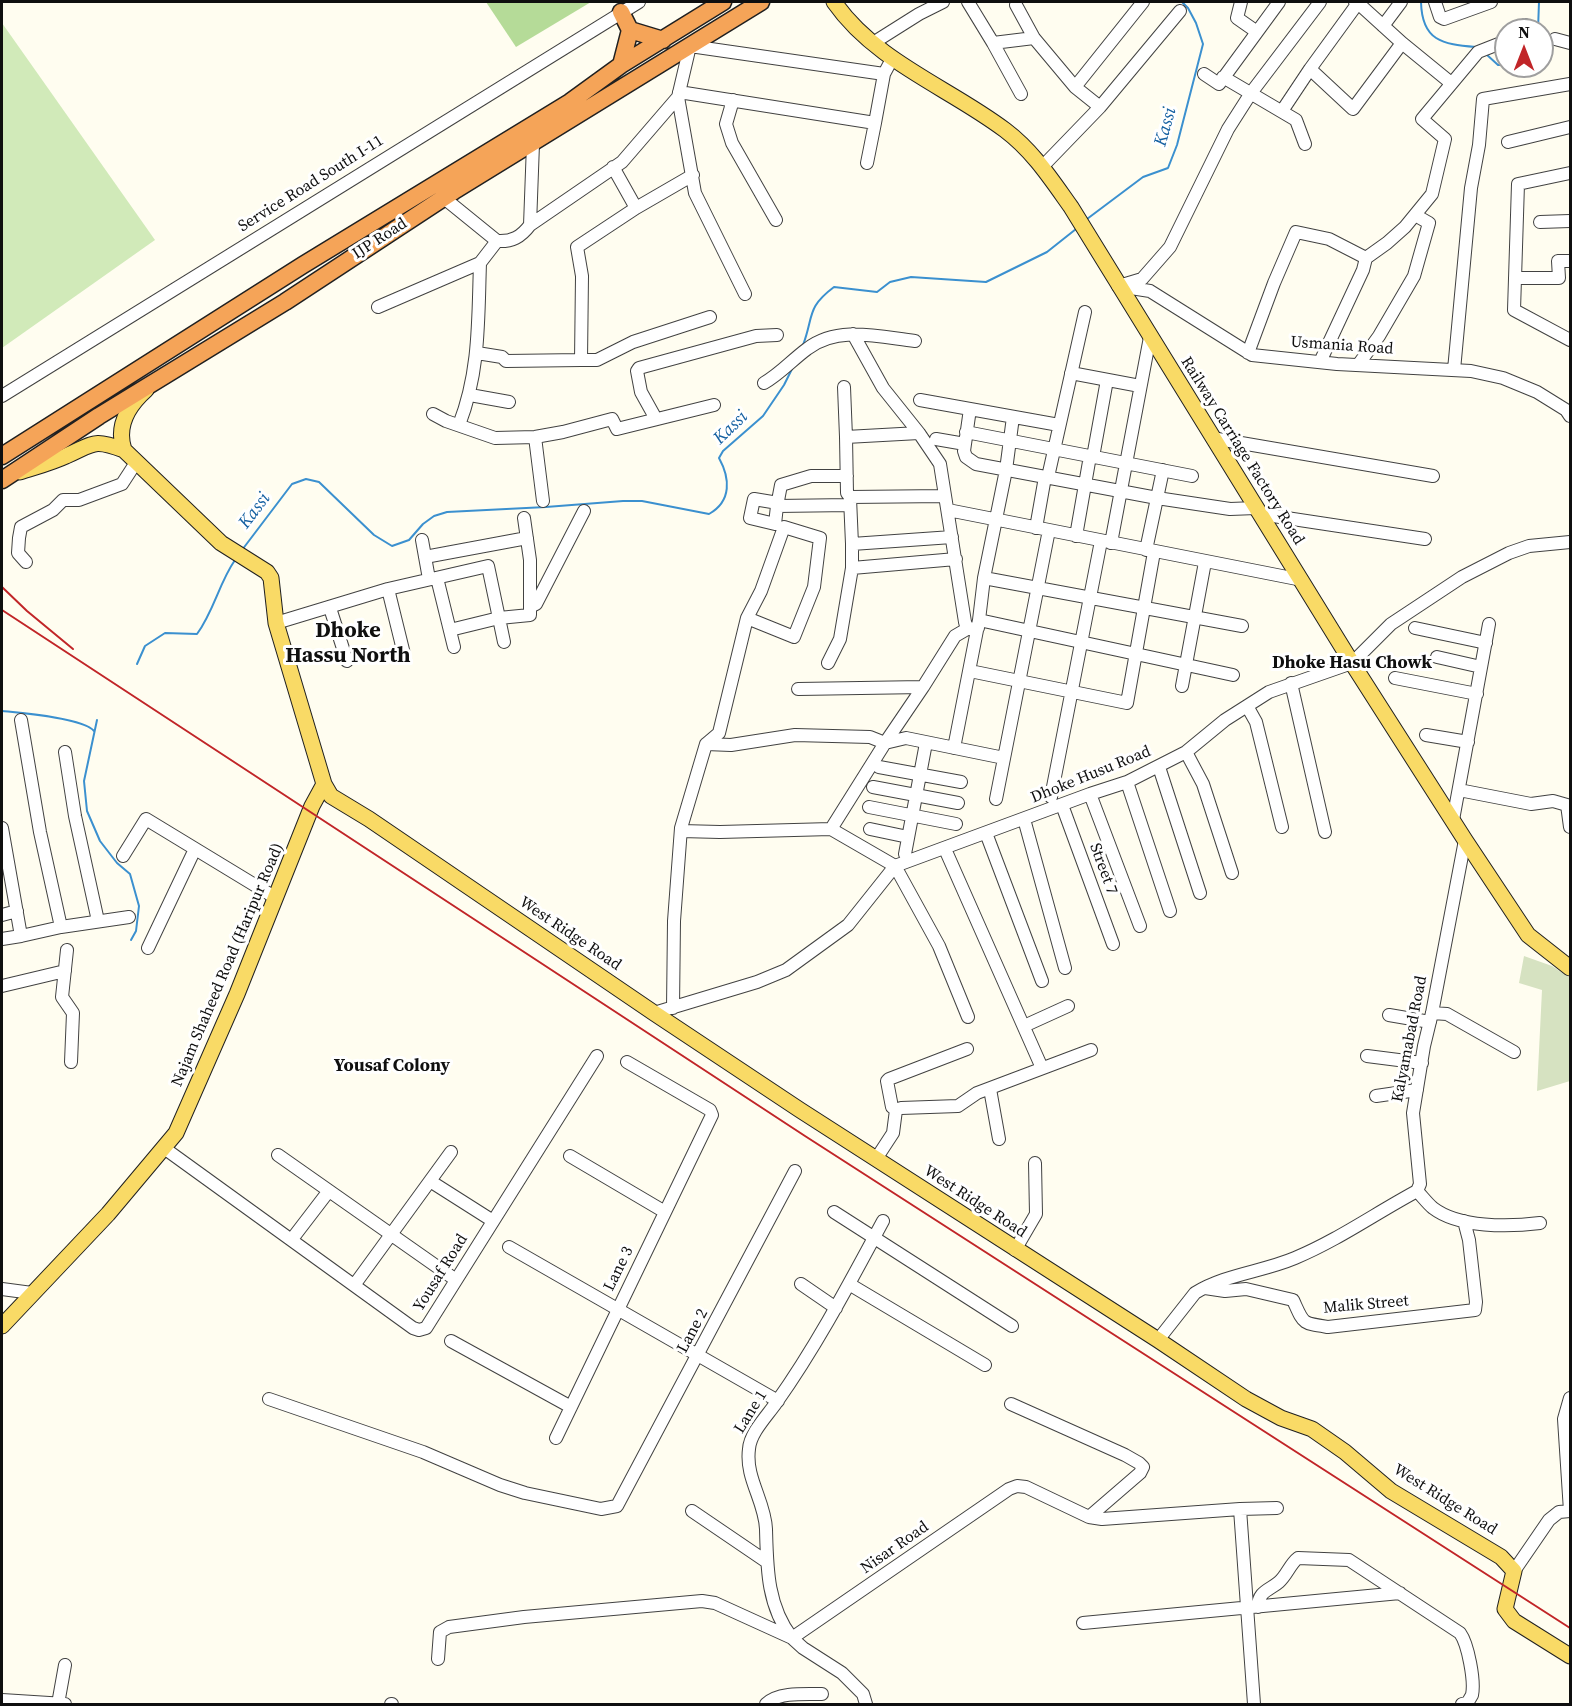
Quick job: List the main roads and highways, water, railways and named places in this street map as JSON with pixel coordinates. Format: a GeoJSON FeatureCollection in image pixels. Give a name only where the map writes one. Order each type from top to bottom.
{"type":"FeatureCollection","features":[{"type":"Feature","properties":{"kind":"highway","name":"IJP Road"},"geometry":{"type":"LineString","coordinates":[[2,456],[303,265],[570,102],[621,65],[723,2]]}},
{"type":"Feature","properties":{"kind":"highway","name":"IJP Road"},"geometry":{"type":"LineString","coordinates":[[4,478],[158,379],[254,322],[444,198],[761,2]]}},
{"type":"Feature","properties":{"kind":"highway"},"geometry":{"type":"LineString","coordinates":[[621,12],[630,30],[621,65]]}},
{"type":"Feature","properties":{"kind":"highway"},"geometry":{"type":"LineString","coordinates":[[630,30],[663,40]]}},
{"type":"Feature","properties":{"kind":"highway"},"geometry":{"type":"LineString","coordinates":[[303,265],[313,284]]}},
{"type":"Feature","properties":{"kind":"main road","name":"Railway Carriage Factory Road"},"geometry":{"type":"LineString","coordinates":[[834,2],[843,14],[892,59],[1006,131],[1030,152],[1042,167],[1071,207],[1352,663],[1465,840],[1528,934],[1570,968]]}},
{"type":"Feature","properties":{"kind":"main road"},"geometry":{"type":"LineString","coordinates":[[124,450],[120,430],[126,417],[134,402],[158,379]]}},
{"type":"Feature","properties":{"kind":"main road"},"geometry":{"type":"LineString","coordinates":[[4,478],[67,456],[94,443],[124,450],[220,539],[252,561],[271,578],[276,623],[324,784]]}},
{"type":"Feature","properties":{"kind":"main road","name":"Najam Shaheed Road (Haripur Road)"},"geometry":{"type":"LineString","coordinates":[[2,1326],[108,1214],[176,1133],[237,994],[312,806],[324,784]]}},
{"type":"Feature","properties":{"kind":"main road","name":"West Ridge Road"},"geometry":{"type":"LineString","coordinates":[[324,784],[332,796],[876,1159],[1246,1399],[1281,1418],[1312,1429],[1345,1452],[1391,1491],[1501,1557],[1514,1571],[1505,1609],[1514,1621],[1570,1656]]}},
{"type":"Feature","properties":{"kind":"waterway","name":"Kassi"},"geometry":{"type":"LineString","coordinates":[[1087,219],[1143,177],[1168,168],[1177,145],[1203,44],[1196,23],[1182,2]]}},
{"type":"Feature","properties":{"kind":"waterway","name":"Kassi"},"geometry":{"type":"LineString","coordinates":[[1421,2],[1425,25],[1436,38],[1444,42],[1476,47]]}},
{"type":"Feature","properties":{"kind":"waterway","name":"Kassi"},"geometry":{"type":"LineString","coordinates":[[1538,18],[1539,2]]}},
{"type":"Feature","properties":{"kind":"waterway","name":"Kassi"},"geometry":{"type":"LineString","coordinates":[[1486,54],[1494,61]]}},
{"type":"Feature","properties":{"kind":"waterway","name":"Kassi"},"geometry":{"type":"LineString","coordinates":[[803,345],[815,307],[834,287],[877,292],[890,282],[911,277],[986,282],[1047,252],[1076,229]]}},
{"type":"Feature","properties":{"kind":"waterway","name":"Kassi"},"geometry":{"type":"LineString","coordinates":[[242,550],[292,484],[306,479],[319,482],[374,535],[392,546],[409,540],[423,524],[434,516],[447,512],[642,501],[709,514],[722,503],[727,489],[725,473],[719,458],[723,451],[763,416],[793,367]]}},
{"type":"Feature","properties":{"kind":"waterway","name":"Kassi"},"geometry":{"type":"LineString","coordinates":[[137,664],[145,646],[165,633],[197,634],[235,560]]}},
{"type":"Feature","properties":{"kind":"waterway"},"geometry":{"type":"LineString","coordinates":[[2,711],[65,719],[88,726],[94,731]]}},
{"type":"Feature","properties":{"kind":"waterway","name":"Kassi"},"geometry":{"type":"LineString","coordinates":[[97,720],[84,781],[87,811],[100,841],[117,863],[130,874],[139,906],[136,931],[131,940]]}},
{"type":"Feature","properties":{"kind":"railway"},"geometry":{"type":"LineString","coordinates":[[2,587],[73,649]]}},
{"type":"Feature","properties":{"kind":"railway"},"geometry":{"type":"LineString","coordinates":[[2,610],[805,1136],[1570,1628]]}},
{"type":"Feature","properties":{"kind":"district","name":"Dhoke Hassu North"},"geometry":{"type":"Point","coordinates":[348,644]}},
{"type":"Feature","properties":{"kind":"district","name":"Dhoke Hasu Chowk"},"geometry":{"type":"Point","coordinates":[1352,663]}},
{"type":"Feature","properties":{"kind":"district","name":"Yousaf Colony"},"geometry":{"type":"Point","coordinates":[392,1066]}}]}
